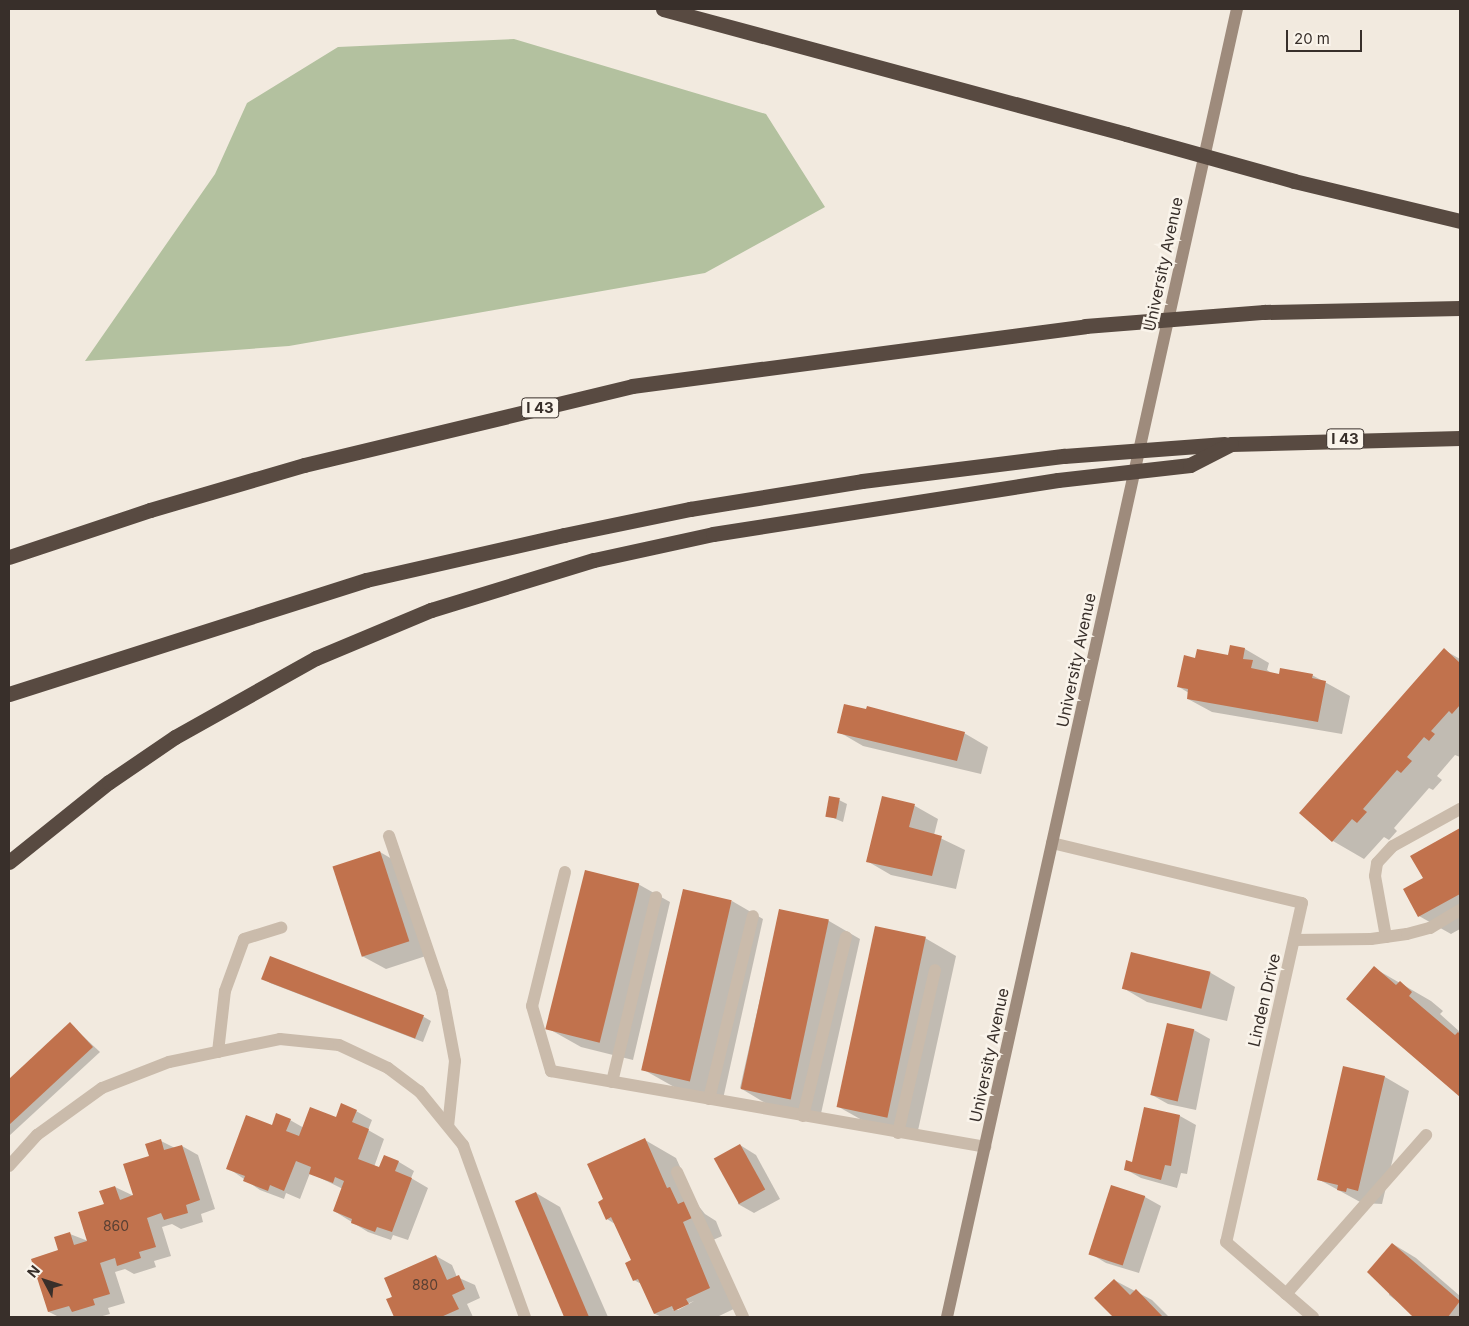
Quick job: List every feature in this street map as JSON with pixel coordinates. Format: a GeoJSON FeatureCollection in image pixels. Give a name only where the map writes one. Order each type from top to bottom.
{"type":"FeatureCollection","features":[{"type":"Feature","properties":{"kind":"highway"},"geometry":{"type":"LineString","coordinates":[[663,9],[1294,181],[1460,221]]}},
{"type":"Feature","properties":{"kind":"highway","name":"I 43"},"geometry":{"type":"LineString","coordinates":[[9,557],[150,510],[304,465],[632,386],[1085,326],[1264,312],[1460,308]]}},
{"type":"Feature","properties":{"kind":"highway","name":"I 43"},"geometry":{"type":"LineString","coordinates":[[9,694],[366,580],[554,537],[690,509],[853,482],[1064,456],[1231,444],[1460,438]]}},
{"type":"Feature","properties":{"kind":"highway"},"geometry":{"type":"LineString","coordinates":[[9,862],[109,782],[183,733],[316,658],[431,610],[594,560],[713,534],[1058,480],[1190,465],[1231,444]]}},
{"type":"Feature","properties":{"kind":"main road","name":"University Avenue"},"geometry":{"type":"LineString","coordinates":[[948,1317],[1236,9]]}},
{"type":"Feature","properties":{"kind":"street"},"geometry":{"type":"LineString","coordinates":[[1386,937],[1375,876],[1377,863],[1393,846],[1460,809]]}},
{"type":"Feature","properties":{"kind":"street"},"geometry":{"type":"LineString","coordinates":[[389,836],[442,992],[455,1061],[448,1126]]}},
{"type":"Feature","properties":{"kind":"street","name":"Linden Drive"},"geometry":{"type":"LineString","coordinates":[[1052,843],[1302,904],[1226,1242],[1313,1317]]}},
{"type":"Feature","properties":{"kind":"street"},"geometry":{"type":"LineString","coordinates":[[565,872],[532,1006],[551,1071],[985,1147]]}},
{"type":"Feature","properties":{"kind":"street"},"geometry":{"type":"LineString","coordinates":[[612,1082],[656,897]]}},
{"type":"Feature","properties":{"kind":"street"},"geometry":{"type":"LineString","coordinates":[[1294,940],[1386,937],[1430,928],[1460,910]]}},
{"type":"Feature","properties":{"kind":"street"},"geometry":{"type":"LineString","coordinates":[[709,1099],[753,916]]}},
{"type":"Feature","properties":{"kind":"street"},"geometry":{"type":"LineString","coordinates":[[218,1052],[225,991],[244,939],[281,928]]}},
{"type":"Feature","properties":{"kind":"street"},"geometry":{"type":"LineString","coordinates":[[803,1116],[846,937]]}},
{"type":"Feature","properties":{"kind":"street"},"geometry":{"type":"LineString","coordinates":[[898,1133],[935,970]]}},
{"type":"Feature","properties":{"kind":"street"},"geometry":{"type":"LineString","coordinates":[[9,1166],[37,1135],[102,1088],[169,1062],[280,1039],[339,1045],[388,1068],[419,1091],[463,1145],[526,1317]]}},
{"type":"Feature","properties":{"kind":"street"},"geometry":{"type":"LineString","coordinates":[[1286,1294],[1426,1136]]}},
{"type":"Feature","properties":{"kind":"street"},"geometry":{"type":"LineString","coordinates":[[677,1172],[743,1317]]}},
{"type":"Feature","properties":{"kind":"green space"},"geometry":{"type":"Polygon","coordinates":[[[514,39],[766,114],[825,207],[705,273],[289,346],[85,361],[215,174],[247,103],[338,47],[514,39]]]}},
{"type":"Feature","properties":{"kind":"building"},"geometry":{"type":"Polygon","coordinates":[[[1230,645],[1245,648],[1243,659],[1253,660],[1251,668],[1279,674],[1280,668],[1313,674],[1312,678],[1326,681],[1318,722],[1187,699],[1188,689],[1177,687],[1184,655],[1195,658],[1197,649],[1228,655],[1230,645]]]}},
{"type":"Feature","properties":{"kind":"building"},"geometry":{"type":"Polygon","coordinates":[[[1444,648],[1460,663],[1460,705],[1452,714],[1449,711],[1431,731],[1435,734],[1429,741],[1424,737],[1407,757],[1412,761],[1401,773],[1397,770],[1363,809],[1367,812],[1357,823],[1352,819],[1332,842],[1299,813],[1444,648]]]}},
{"type":"Feature","properties":{"kind":"building"},"geometry":{"type":"Polygon","coordinates":[[[844,704],[866,709],[867,706],[965,732],[957,761],[837,733],[844,704]]]}},
{"type":"Feature","properties":{"kind":"building"},"geometry":{"type":"Polygon","coordinates":[[[829,796],[840,798],[836,819],[825,817],[829,796]]]}},
{"type":"Feature","properties":{"kind":"building"},"geometry":{"type":"Polygon","coordinates":[[[882,796],[915,804],[909,827],[942,836],[932,876],[866,862],[882,796]]]}},
{"type":"Feature","properties":{"kind":"building"},"geometry":{"type":"Polygon","coordinates":[[[1460,828],[1460,894],[1418,917],[1403,889],[1423,878],[1410,856],[1460,828]]]}},
{"type":"Feature","properties":{"kind":"building"},"geometry":{"type":"Polygon","coordinates":[[[380,851],[409,941],[362,957],[332,866],[380,851]]]}},
{"type":"Feature","properties":{"kind":"building"},"geometry":{"type":"Polygon","coordinates":[[[585,870],[639,884],[600,1043],[545,1029],[585,870]]]}},
{"type":"Feature","properties":{"kind":"building"},"geometry":{"type":"Polygon","coordinates":[[[683,889],[732,900],[690,1081],[641,1070],[683,889]]]}},
{"type":"Feature","properties":{"kind":"building"},"geometry":{"type":"Polygon","coordinates":[[[779,909],[829,920],[791,1100],[741,1089],[779,909]]]}},
{"type":"Feature","properties":{"kind":"building"},"geometry":{"type":"Polygon","coordinates":[[[875,926],[926,937],[887,1118],[837,1107],[875,926]]]}},
{"type":"Feature","properties":{"kind":"building"},"geometry":{"type":"Polygon","coordinates":[[[1131,952],[1211,972],[1201,1009],[1122,989],[1131,952]]]}},
{"type":"Feature","properties":{"kind":"building"},"geometry":{"type":"Polygon","coordinates":[[[270,956],[424,1015],[415,1038],[261,979],[270,956]]]}},
{"type":"Feature","properties":{"kind":"building"},"geometry":{"type":"Polygon","coordinates":[[[1374,966],[1396,985],[1400,981],[1412,992],[1409,996],[1455,1035],[1458,1032],[1460,1034],[1460,1097],[1346,999],[1374,966]]]}},
{"type":"Feature","properties":{"kind":"building"},"geometry":{"type":"Polygon","coordinates":[[[70,1022],[93,1047],[9,1125],[9,1079],[70,1022]]]}},
{"type":"Feature","properties":{"kind":"building"},"geometry":{"type":"Polygon","coordinates":[[[1167,1023],[1194,1029],[1178,1101],[1150,1095],[1167,1023]]]}},
{"type":"Feature","properties":{"kind":"building"},"geometry":{"type":"Polygon","coordinates":[[[1343,1066],[1385,1076],[1358,1191],[1347,1188],[1346,1192],[1337,1190],[1338,1185],[1317,1180],[1343,1066]]]}},
{"type":"Feature","properties":{"kind":"building"},"geometry":{"type":"Polygon","coordinates":[[[341,1103],[357,1110],[352,1122],[369,1129],[358,1159],[379,1167],[384,1155],[399,1161],[395,1171],[412,1178],[392,1232],[377,1227],[375,1232],[351,1223],[352,1219],[333,1211],[344,1181],[335,1177],[333,1183],[309,1174],[311,1167],[296,1161],[284,1191],[270,1185],[268,1191],[243,1181],[245,1176],[226,1169],[246,1115],[272,1125],[276,1113],[291,1119],[286,1131],[299,1136],[310,1107],[336,1117],[341,1103]]]}},
{"type":"Feature","properties":{"kind":"building"},"geometry":{"type":"Polygon","coordinates":[[[1144,1107],[1180,1115],[1171,1166],[1165,1165],[1161,1180],[1124,1170],[1126,1160],[1132,1162],[1144,1107]]]}},
{"type":"Feature","properties":{"kind":"building"},"geometry":{"type":"Polygon","coordinates":[[[645,1138],[667,1188],[670,1187],[678,1204],[685,1201],[692,1218],[683,1222],[710,1288],[686,1299],[689,1304],[674,1311],[672,1306],[654,1314],[638,1279],[633,1281],[625,1263],[631,1260],[611,1217],[606,1220],[598,1202],[603,1199],[587,1164],[645,1138]]]}},
{"type":"Feature","properties":{"kind":"building"},"geometry":{"type":"Polygon","coordinates":[[[161,1139],[164,1150],[182,1145],[200,1200],[186,1205],[188,1213],[164,1220],[161,1213],[147,1218],[156,1247],[139,1252],[141,1258],[117,1266],[115,1258],[100,1263],[110,1294],[93,1299],[95,1305],[72,1312],[69,1306],[48,1312],[31,1259],[58,1250],[54,1237],[70,1232],[74,1245],[87,1241],[78,1212],[104,1204],[99,1191],[115,1186],[120,1200],[133,1195],[123,1164],[149,1156],[145,1144],[161,1139]]]}},
{"type":"Feature","properties":{"kind":"building"},"geometry":{"type":"Polygon","coordinates":[[[740,1144],[765,1189],[739,1204],[714,1159],[740,1144]]]}},
{"type":"Feature","properties":{"kind":"building"},"geometry":{"type":"Polygon","coordinates":[[[1111,1185],[1145,1196],[1123,1266],[1088,1254],[1111,1185]]]}},
{"type":"Feature","properties":{"kind":"building"},"geometry":{"type":"Polygon","coordinates":[[[536,1192],[589,1317],[564,1317],[515,1201],[536,1192]]]}},
{"type":"Feature","properties":{"kind":"building"},"geometry":{"type":"Polygon","coordinates":[[[1392,1243],[1460,1301],[1448,1317],[1413,1317],[1367,1272],[1392,1243]]]}},
{"type":"Feature","properties":{"kind":"building"},"geometry":{"type":"Polygon","coordinates":[[[436,1255],[447,1280],[459,1275],[465,1289],[452,1295],[459,1309],[441,1317],[394,1317],[386,1299],[392,1297],[384,1278],[436,1255]]]}},
{"type":"Feature","properties":{"kind":"building"},"geometry":{"type":"Polygon","coordinates":[[[1114,1279],[1130,1295],[1136,1289],[1163,1317],[1113,1317],[1094,1298],[1114,1279]]]}}]}
